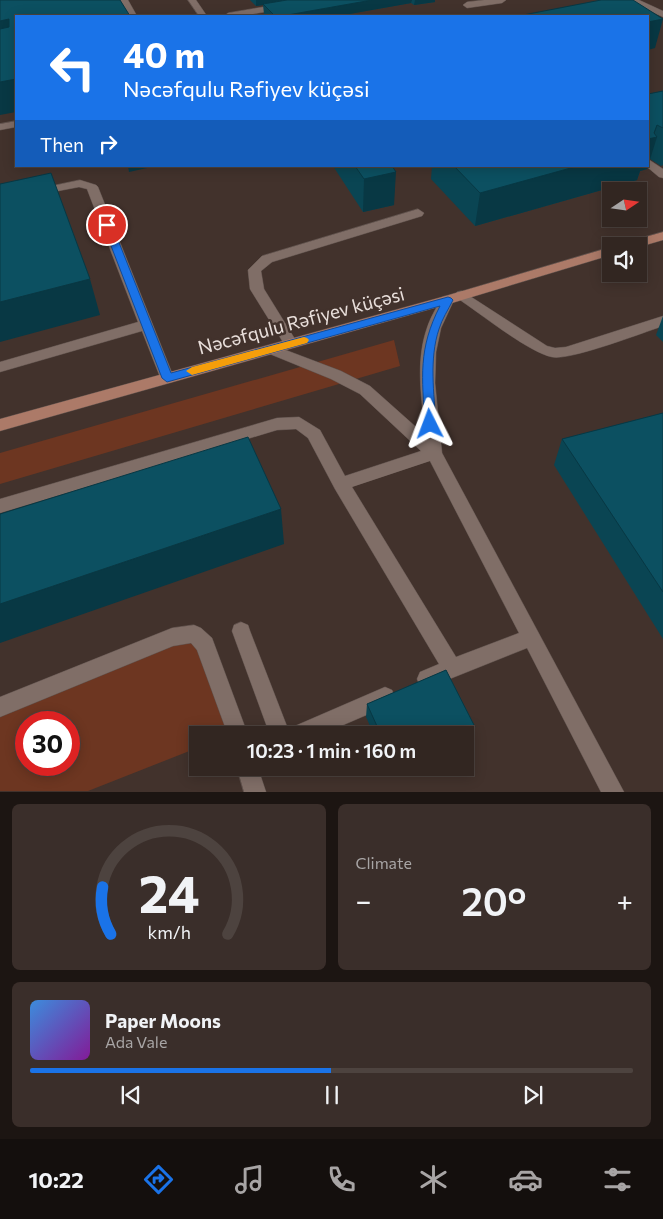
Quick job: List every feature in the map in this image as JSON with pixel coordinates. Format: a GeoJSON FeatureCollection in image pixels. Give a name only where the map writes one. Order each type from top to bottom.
{"type":"FeatureCollection","features":[{"type":"Feature","properties":{"kind":"main road"},"geometry":{"type":"LineString","coordinates":[[647,241],[663,236]]}},
{"type":"Feature","properties":{"kind":"main road","name":"Nəcəfqulu Rəfiyev küçəsi"},"geometry":{"type":"LineString","coordinates":[[0,425],[448,300],[602,254]]}},
{"type":"Feature","properties":{"kind":"street"},"geometry":{"type":"LineString","coordinates":[[124,0],[133,15]]}},
{"type":"Feature","properties":{"kind":"street"},"geometry":{"type":"LineString","coordinates":[[192,0],[202,15]]}},
{"type":"Feature","properties":{"kind":"street"},"geometry":{"type":"LineString","coordinates":[[234,15],[319,0]]}},
{"type":"Feature","properties":{"kind":"street"},"geometry":{"type":"LineString","coordinates":[[467,5],[502,0]]}},
{"type":"Feature","properties":{"kind":"street"},"geometry":{"type":"LineString","coordinates":[[608,1],[639,2],[663,14]]}},
{"type":"Feature","properties":{"kind":"street"},"geometry":{"type":"LineString","coordinates":[[0,127],[15,124]]}},
{"type":"Feature","properties":{"kind":"street"},"geometry":{"type":"LineString","coordinates":[[649,163],[663,175]]}},
{"type":"Feature","properties":{"kind":"street"},"geometry":{"type":"LineString","coordinates":[[28,194],[80,183],[92,187],[167,378]]}},
{"type":"Feature","properties":{"kind":"street"},"geometry":{"type":"LineString","coordinates":[[291,344],[257,288],[254,270],[267,259],[418,213]]}},
{"type":"Feature","properties":{"kind":"street"},"geometry":{"type":"LineString","coordinates":[[462,296],[542,349],[554,354],[567,352],[663,321]]}},
{"type":"Feature","properties":{"kind":"street"},"geometry":{"type":"LineString","coordinates":[[434,453],[428,383],[429,352],[434,328],[448,300]]}},
{"type":"Feature","properties":{"kind":"street"},"geometry":{"type":"LineString","coordinates":[[0,367],[146,325]]}},
{"type":"Feature","properties":{"kind":"street"},"geometry":{"type":"LineString","coordinates":[[270,349],[336,375],[365,390],[434,453],[613,792]]}},
{"type":"Feature","properties":{"kind":"street"},"geometry":{"type":"LineString","coordinates":[[0,506],[278,424],[299,423],[314,434],[341,484],[452,668]]}},
{"type":"Feature","properties":{"kind":"street"},"geometry":{"type":"LineString","coordinates":[[341,484],[434,453]]}},
{"type":"Feature","properties":{"kind":"street"},"geometry":{"type":"LineString","coordinates":[[241,631],[277,726]]}},
{"type":"Feature","properties":{"kind":"street"},"geometry":{"type":"LineString","coordinates":[[0,707],[172,637],[194,634],[206,644],[235,726]]}},
{"type":"Feature","properties":{"kind":"street"},"geometry":{"type":"LineString","coordinates":[[415,684],[531,637]]}},
{"type":"Feature","properties":{"kind":"street"},"geometry":{"type":"LineString","coordinates":[[317,726],[397,692]]}},
{"type":"Feature","properties":{"kind":"street"},"geometry":{"type":"LineString","coordinates":[[250,776],[255,792]]}},
{"type":"Feature","properties":{"kind":"shaded area"},"geometry":{"type":"Polygon","coordinates":[[[394,340],[400,366],[0,484],[0,453],[394,340]]]}},
{"type":"Feature","properties":{"kind":"shaded area"},"geometry":{"type":"Polygon","coordinates":[[[198,627],[228,726],[189,726],[189,751],[88,791],[0,791],[0,698],[198,627]]]}},
{"type":"Feature","properties":{"kind":"building"},"geometry":{"type":"Polygon","coordinates":[[[0,0],[120,0],[129,15],[15,15],[15,79],[0,82],[0,29],[9,27],[9,19],[0,21],[0,0]]]}},
{"type":"Feature","properties":{"kind":"building"},"geometry":{"type":"Polygon","coordinates":[[[287,0],[372,0],[288,15],[274,15],[263,4],[287,0]]]}},
{"type":"Feature","properties":{"kind":"building"},"geometry":{"type":"Polygon","coordinates":[[[601,0],[633,0],[663,19],[649,22],[649,15],[523,15],[601,0]]]}},
{"type":"Feature","properties":{"kind":"building"},"geometry":{"type":"Polygon","coordinates":[[[663,91],[663,128],[657,125],[654,133],[657,137],[649,139],[649,94],[663,91]]]}},
{"type":"Feature","properties":{"kind":"building"},"geometry":{"type":"Polygon","coordinates":[[[356,167],[393,167],[396,172],[364,179],[356,167]]]}},
{"type":"Feature","properties":{"kind":"building"},"geometry":{"type":"Polygon","coordinates":[[[455,167],[574,167],[480,193],[455,167]]]}},
{"type":"Feature","properties":{"kind":"building"},"geometry":{"type":"Polygon","coordinates":[[[51,173],[90,279],[0,302],[0,184],[51,173]]]}},
{"type":"Feature","properties":{"kind":"building"},"geometry":{"type":"Polygon","coordinates":[[[663,413],[663,592],[562,439],[663,413]]]}},
{"type":"Feature","properties":{"kind":"building"},"geometry":{"type":"Polygon","coordinates":[[[248,437],[281,509],[0,604],[0,514],[248,437]]]}},
{"type":"Feature","properties":{"kind":"building"},"geometry":{"type":"Polygon","coordinates":[[[446,670],[475,727],[377,726],[367,704],[446,670]]]}},
{"type":"Feature","properties":{"kind":"slow traffic"},"geometry":{"type":"LineString","coordinates":[[192,371],[304,340]]}},
{"type":"Feature","properties":{"kind":"route"},"geometry":{"type":"LineString","coordinates":[[107,225],[167,378],[448,300],[434,328],[429,352],[430,424]]}}]}
